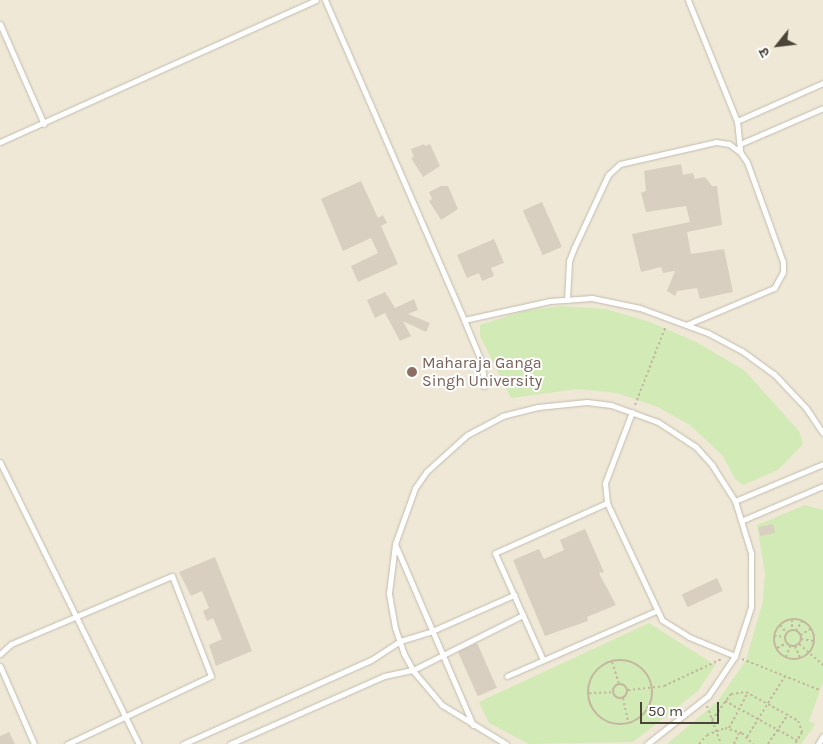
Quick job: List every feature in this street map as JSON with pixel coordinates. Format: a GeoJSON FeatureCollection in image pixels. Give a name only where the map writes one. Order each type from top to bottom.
{"type":"FeatureCollection","features":[{"type":"Feature","properties":{"kind":"lane"},"geometry":{"type":"LineString","coordinates":[[0,142],[44,124],[316,0]]}},
{"type":"Feature","properties":{"kind":"lane"},"geometry":{"type":"LineString","coordinates":[[325,0],[482,363],[484,386]]}},
{"type":"Feature","properties":{"kind":"lane"},"geometry":{"type":"LineString","coordinates":[[686,325],[774,288],[783,272],[776,244],[740,152],[737,121],[688,0]]}},
{"type":"Feature","properties":{"kind":"lane"},"geometry":{"type":"LineString","coordinates":[[0,24],[44,124]]}},
{"type":"Feature","properties":{"kind":"lane"},"geometry":{"type":"LineString","coordinates":[[737,121],[823,83]]}},
{"type":"Feature","properties":{"kind":"lane"},"geometry":{"type":"LineString","coordinates":[[740,144],[823,108]]}},
{"type":"Feature","properties":{"kind":"lane"},"geometry":{"type":"LineString","coordinates":[[567,300],[569,262],[574,248],[608,175],[620,164],[716,142],[729,144],[740,152]]}},
{"type":"Feature","properties":{"kind":"lane"},"geometry":{"type":"LineString","coordinates":[[464,320],[510,307],[592,298],[686,325],[742,351],[774,374],[806,408],[823,433]]}},
{"type":"Feature","properties":{"kind":"lane"},"geometry":{"type":"LineString","coordinates":[[506,744],[442,705],[413,670],[400,641],[389,593],[395,544],[406,505],[426,472],[486,424],[538,407],[576,402],[605,404],[632,412],[678,432],[696,446],[712,464],[735,502],[743,520],[751,553],[753,580],[751,607],[733,655],[705,699],[647,744]]}},
{"type":"Feature","properties":{"kind":"lane"},"geometry":{"type":"LineString","coordinates":[[632,412],[605,483],[607,502],[656,611],[674,629],[733,655]]}},
{"type":"Feature","properties":{"kind":"lane"},"geometry":{"type":"LineString","coordinates":[[0,462],[139,744]]}},
{"type":"Feature","properties":{"kind":"lane"},"geometry":{"type":"LineString","coordinates":[[735,502],[823,464]]}},
{"type":"Feature","properties":{"kind":"lane"},"geometry":{"type":"LineString","coordinates":[[743,520],[823,486]]}},
{"type":"Feature","properties":{"kind":"lane"},"geometry":{"type":"LineString","coordinates":[[543,660],[495,553],[607,502]]}},
{"type":"Feature","properties":{"kind":"lane"},"geometry":{"type":"LineString","coordinates":[[395,544],[473,725]]}},
{"type":"Feature","properties":{"kind":"lane"},"geometry":{"type":"LineString","coordinates":[[0,654],[11,644],[172,576],[211,676],[67,744]]}},
{"type":"Feature","properties":{"kind":"lane"},"geometry":{"type":"LineString","coordinates":[[183,744],[371,660],[400,641],[432,631],[514,595]]}},
{"type":"Feature","properties":{"kind":"lane"},"geometry":{"type":"LineString","coordinates":[[507,676],[656,611]]}},
{"type":"Feature","properties":{"kind":"lane"},"geometry":{"type":"LineString","coordinates":[[230,744],[384,676],[413,670],[442,653],[523,615]]}},
{"type":"Feature","properties":{"kind":"lane"},"geometry":{"type":"LineString","coordinates":[[0,666],[34,744]]}},
{"type":"Feature","properties":{"kind":"lane"},"geometry":{"type":"LineString","coordinates":[[818,744],[823,736]]}},
{"type":"Feature","properties":{"kind":"path"},"geometry":{"type":"LineString","coordinates":[[632,412],[665,328]]}},
{"type":"Feature","properties":{"kind":"path"},"geometry":{"type":"LineString","coordinates":[[792,619],[792,631]]}},
{"type":"Feature","properties":{"kind":"path"},"geometry":{"type":"LineString","coordinates":[[792,619],[802,621],[811,629],[814,641],[809,652],[800,658],[786,657],[777,648],[774,636],[780,625],[792,619]]}},
{"type":"Feature","properties":{"kind":"path"},"geometry":{"type":"LineString","coordinates":[[796,631],[802,621]]}},
{"type":"Feature","properties":{"kind":"path"},"geometry":{"type":"LineString","coordinates":[[780,625],[787,633]]}},
{"type":"Feature","properties":{"kind":"path"},"geometry":{"type":"LineString","coordinates":[[800,635],[811,629]]}},
{"type":"Feature","properties":{"kind":"path"},"geometry":{"type":"LineString","coordinates":[[796,631],[801,639],[799,644],[790,646],[787,643],[787,633],[796,631]]}},
{"type":"Feature","properties":{"kind":"path"},"geometry":{"type":"LineString","coordinates":[[774,636],[786,637]]}},
{"type":"Feature","properties":{"kind":"path"},"geometry":{"type":"LineString","coordinates":[[801,639],[814,641]]}},
{"type":"Feature","properties":{"kind":"path"},"geometry":{"type":"LineString","coordinates":[[777,648],[787,643]]}},
{"type":"Feature","properties":{"kind":"path"},"geometry":{"type":"LineString","coordinates":[[799,644],[823,665]]}},
{"type":"Feature","properties":{"kind":"path"},"geometry":{"type":"LineString","coordinates":[[786,657],[790,646]]}},
{"type":"Feature","properties":{"kind":"path"},"geometry":{"type":"LineString","coordinates":[[795,646],[800,658]]}},
{"type":"Feature","properties":{"kind":"path"},"geometry":{"type":"LineString","coordinates":[[612,661],[618,684],[628,690],[652,688],[678,681],[733,655],[820,690]]}},
{"type":"Feature","properties":{"kind":"path"},"geometry":{"type":"LineString","coordinates":[[612,661],[635,663],[649,678],[652,688],[648,709],[641,717],[628,723],[610,722],[601,717],[594,709],[588,693],[591,679],[596,670],[612,661]]}},
{"type":"Feature","properties":{"kind":"path"},"geometry":{"type":"LineString","coordinates":[[747,737],[785,676]]}},
{"type":"Feature","properties":{"kind":"path"},"geometry":{"type":"LineString","coordinates":[[613,692],[618,684]]}},
{"type":"Feature","properties":{"kind":"path"},"geometry":{"type":"LineString","coordinates":[[628,690],[623,698],[628,723]]}},
{"type":"Feature","properties":{"kind":"path"},"geometry":{"type":"LineString","coordinates":[[712,720],[725,701],[737,691],[748,693],[788,714],[801,725],[802,732],[795,744]]}},
{"type":"Feature","properties":{"kind":"path"},"geometry":{"type":"LineString","coordinates":[[588,693],[613,692]]}},
{"type":"Feature","properties":{"kind":"path"},"geometry":{"type":"LineString","coordinates":[[613,692],[616,697],[623,698]]}},
{"type":"Feature","properties":{"kind":"path"},"geometry":{"type":"LineString","coordinates":[[729,729],[748,693]]}},
{"type":"Feature","properties":{"kind":"path"},"geometry":{"type":"LineString","coordinates":[[705,699],[721,744]]}},
{"type":"Feature","properties":{"kind":"path"},"geometry":{"type":"LineString","coordinates":[[725,701],[798,741]]}},
{"type":"Feature","properties":{"kind":"path"},"geometry":{"type":"LineString","coordinates":[[768,744],[788,714]]}},
{"type":"Feature","properties":{"kind":"path"},"geometry":{"type":"LineString","coordinates":[[699,744],[716,730],[729,729],[740,732],[753,744]]}},
{"type":"Feature","properties":{"kind":"path"},"geometry":{"type":"LineString","coordinates":[[734,744],[740,732]]}},
{"type":"Feature","properties":{"kind":"shaded area","name":"Maharaja Ganga Singh University"},"geometry":{"type":"Polygon","coordinates":[[[0,0],[823,0],[823,744],[0,744],[0,0]]]}},
{"type":"Feature","properties":{"kind":"green space"},"geometry":{"type":"Polygon","coordinates":[[[561,306],[606,309],[650,322],[696,342],[744,370],[799,431],[803,444],[778,470],[743,485],[735,479],[723,456],[690,425],[658,407],[617,393],[578,389],[511,398],[480,336],[480,325],[524,311],[561,306]]]}},
{"type":"Feature","properties":{"kind":"green space"},"geometry":{"type":"Polygon","coordinates":[[[805,505],[823,510],[823,682],[809,721],[815,724],[801,744],[667,744],[717,702],[746,660],[763,601],[765,573],[757,525],[805,505]]]}},
{"type":"Feature","properties":{"kind":"green space"},"geometry":{"type":"Polygon","coordinates":[[[649,623],[715,665],[698,691],[633,742],[529,744],[489,723],[479,702],[649,623]]]}},
{"type":"Feature","properties":{"kind":"building"},"geometry":{"type":"Polygon","coordinates":[[[424,144],[425,146],[430,144],[440,166],[423,177],[411,158],[414,157],[411,149],[424,144]]]}},
{"type":"Feature","properties":{"kind":"building"},"geometry":{"type":"Polygon","coordinates":[[[681,164],[683,175],[693,173],[695,179],[705,177],[712,186],[717,186],[722,225],[687,232],[691,254],[724,249],[733,292],[700,299],[697,288],[677,291],[675,296],[667,291],[675,271],[663,273],[661,267],[641,272],[632,234],[690,222],[686,206],[646,212],[641,193],[646,191],[644,171],[681,164]]]}},
{"type":"Feature","properties":{"kind":"building"},"geometry":{"type":"Polygon","coordinates":[[[361,181],[378,218],[383,215],[387,223],[381,226],[398,264],[358,282],[351,266],[378,253],[371,238],[343,251],[321,199],[361,181]]]}},
{"type":"Feature","properties":{"kind":"building"},"geometry":{"type":"Polygon","coordinates":[[[441,186],[448,186],[458,209],[441,220],[429,201],[432,199],[429,192],[441,186]]]}},
{"type":"Feature","properties":{"kind":"building"},"geometry":{"type":"Polygon","coordinates":[[[542,202],[562,247],[543,255],[523,211],[542,202]]]}},
{"type":"Feature","properties":{"kind":"building"},"geometry":{"type":"Polygon","coordinates":[[[494,239],[504,263],[491,268],[494,276],[482,281],[479,273],[467,278],[457,255],[494,239]]]}},
{"type":"Feature","properties":{"kind":"building"},"geometry":{"type":"Polygon","coordinates":[[[385,292],[395,308],[414,299],[418,310],[408,314],[430,323],[426,332],[403,321],[411,336],[400,341],[385,313],[375,318],[367,300],[385,292]]]}},
{"type":"Feature","properties":{"kind":"building"},"geometry":{"type":"Polygon","coordinates":[[[773,524],[775,533],[760,536],[758,527],[773,524]]]}},
{"type":"Feature","properties":{"kind":"building"},"geometry":{"type":"Polygon","coordinates":[[[585,529],[604,572],[599,573],[616,605],[587,617],[588,621],[545,636],[513,560],[539,549],[544,559],[564,550],[560,540],[585,529]]]}},
{"type":"Feature","properties":{"kind":"building"},"geometry":{"type":"Polygon","coordinates":[[[215,557],[252,651],[216,666],[209,645],[222,639],[213,618],[207,621],[203,611],[209,608],[202,591],[191,596],[179,572],[215,557]]]}},
{"type":"Feature","properties":{"kind":"building"},"geometry":{"type":"Polygon","coordinates":[[[717,578],[723,591],[688,607],[682,594],[717,578]]]}},
{"type":"Feature","properties":{"kind":"building"},"geometry":{"type":"Polygon","coordinates":[[[477,643],[497,688],[478,696],[458,652],[477,643]]]}},
{"type":"Feature","properties":{"kind":"building"},"geometry":{"type":"Polygon","coordinates":[[[9,732],[15,744],[0,744],[0,736],[9,732]]]}},
{"type":"Feature","properties":{"kind":"place","name":"Maharaja Ganga Singh University"},"geometry":{"type":"Point","coordinates":[412,372]}}]}
